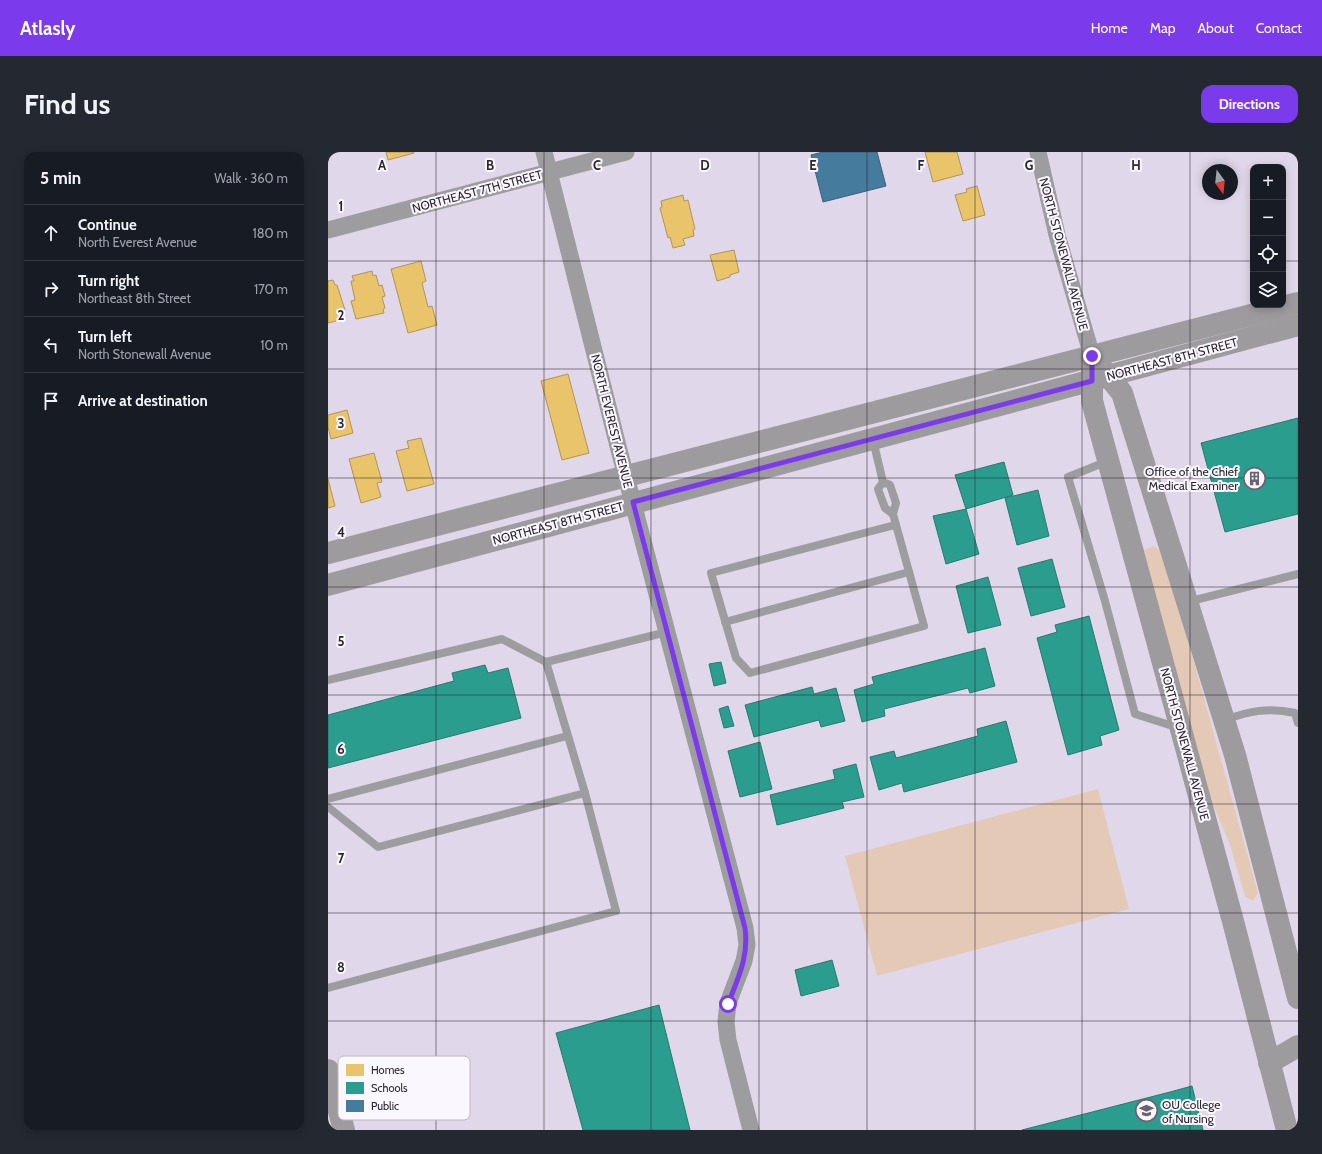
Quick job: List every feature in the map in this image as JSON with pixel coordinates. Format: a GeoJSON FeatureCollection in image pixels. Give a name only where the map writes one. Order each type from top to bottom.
{"type":"FeatureCollection","features":[{"type":"Feature","properties":{"kind":"main road","name":"NORTHEAST 8TH STREET"},"geometry":{"type":"LineString","coordinates":[[328,553],[1298,303]]}},
{"type":"Feature","properties":{"kind":"main road","name":"NORTHEAST 8TH STREET"},"geometry":{"type":"LineString","coordinates":[[328,585],[633,502],[1298,325]]}},
{"type":"Feature","properties":{"kind":"main road","name":"NORTH STONEWALL AVENUE"},"geometry":{"type":"LineString","coordinates":[[1092,356],[1100,378],[1092,401],[1181,728],[1287,1130]]}},
{"type":"Feature","properties":{"kind":"main road"},"geometry":{"type":"LineString","coordinates":[[1100,378],[1122,393],[1235,755],[1298,998]]}},
{"type":"Feature","properties":{"kind":"main road"},"geometry":{"type":"LineString","coordinates":[[1269,1063],[1298,1046]]}},
{"type":"Feature","properties":{"kind":"main road"},"geometry":{"type":"LineString","coordinates":[[1269,1063],[1298,1061]]}},
{"type":"Feature","properties":{"kind":"main road"},"geometry":{"type":"LineString","coordinates":[[328,1070],[338,1108]]}},
{"type":"Feature","properties":{"kind":"main road"},"geometry":{"type":"LineString","coordinates":[[341,1120],[344,1130]]}},
{"type":"Feature","properties":{"kind":"street","name":"NORTH EVEREST AVENUE"},"geometry":{"type":"LineString","coordinates":[[544,152],[626,476],[745,928],[747,945],[744,961],[728,1004],[726,1022],[728,1040],[751,1130]]}},
{"type":"Feature","properties":{"kind":"street","name":"NORTHEAST 7TH STREET"},"geometry":{"type":"LineString","coordinates":[[328,230],[626,152]]}},
{"type":"Feature","properties":{"kind":"street","name":"NORTH STONEWALL AVENUE"},"geometry":{"type":"LineString","coordinates":[[1038,152],[1057,235],[1092,356]]}},
{"type":"Feature","properties":{"kind":"lane"},"geometry":{"type":"LineString","coordinates":[[873,439],[883,482],[878,489],[885,508],[893,514]]}},
{"type":"Feature","properties":{"kind":"lane"},"geometry":{"type":"LineString","coordinates":[[1108,461],[1068,477],[1105,601],[1135,714],[1181,728]]}},
{"type":"Feature","properties":{"kind":"lane"},"geometry":{"type":"LineString","coordinates":[[883,482],[890,485],[896,503],[893,514],[924,626],[750,673],[736,658],[711,573],[896,525]]}},
{"type":"Feature","properties":{"kind":"lane"},"geometry":{"type":"LineString","coordinates":[[725,622],[909,572]]}},
{"type":"Feature","properties":{"kind":"lane"},"geometry":{"type":"LineString","coordinates":[[1186,602],[1298,574]]}},
{"type":"Feature","properties":{"kind":"lane"},"geometry":{"type":"LineString","coordinates":[[328,680],[502,639],[546,662],[667,632]]}},
{"type":"Feature","properties":{"kind":"lane"},"geometry":{"type":"LineString","coordinates":[[328,988],[616,911],[585,793],[546,662]]}},
{"type":"Feature","properties":{"kind":"lane"},"geometry":{"type":"LineString","coordinates":[[1224,720],[1249,711],[1280,709],[1295,713],[1298,723]]}},
{"type":"Feature","properties":{"kind":"lane"},"geometry":{"type":"LineString","coordinates":[[328,799],[567,736]]}},
{"type":"Feature","properties":{"kind":"lane"},"geometry":{"type":"LineString","coordinates":[[328,808],[378,847],[585,793]]}},
{"type":"Feature","properties":{"kind":"shaded area"},"geometry":{"type":"Polygon","coordinates":[[[1153,546],[1164,554],[1258,893],[1253,901],[1245,896],[1229,842],[1205,786],[1144,550],[1153,546]]]}},
{"type":"Feature","properties":{"kind":"shaded area"},"geometry":{"type":"Polygon","coordinates":[[[1098,789],[1129,909],[877,976],[845,856],[1098,789]]]}},
{"type":"Feature","properties":{"kind":"building: Homes"},"geometry":{"type":"Polygon","coordinates":[[[386,152],[414,152],[414,153],[388,160],[386,152]]]}},
{"type":"Feature","properties":{"kind":"building: Homes"},"geometry":{"type":"Polygon","coordinates":[[[925,152],[957,152],[963,174],[933,182],[925,152]]]}},
{"type":"Feature","properties":{"kind":"building: Homes"},"geometry":{"type":"Polygon","coordinates":[[[977,186],[985,215],[963,221],[955,195],[967,192],[966,189],[977,186]]]}},
{"type":"Feature","properties":{"kind":"building: Homes"},"geometry":{"type":"Polygon","coordinates":[[[683,195],[684,201],[688,200],[695,229],[693,230],[694,236],[683,239],[685,245],[673,248],[670,237],[668,238],[660,208],[662,207],[661,201],[683,195]]]}},
{"type":"Feature","properties":{"kind":"building: Homes"},"geometry":{"type":"Polygon","coordinates":[[[734,250],[739,272],[730,275],[730,277],[717,281],[710,255],[734,250]]]}},
{"type":"Feature","properties":{"kind":"building: Homes"},"geometry":{"type":"Polygon","coordinates":[[[421,261],[426,281],[422,283],[428,307],[432,306],[437,325],[408,333],[391,269],[421,261]]]}},
{"type":"Feature","properties":{"kind":"building: Homes"},"geometry":{"type":"Polygon","coordinates":[[[372,271],[373,276],[376,275],[379,286],[382,285],[385,296],[382,297],[385,308],[383,309],[384,313],[356,319],[351,301],[355,300],[351,281],[354,281],[352,276],[372,271]]]}},
{"type":"Feature","properties":{"kind":"building: Homes"},"geometry":{"type":"Polygon","coordinates":[[[333,280],[335,285],[337,285],[345,310],[342,311],[344,319],[328,323],[328,281],[333,280]]]}},
{"type":"Feature","properties":{"kind":"building: Homes"},"geometry":{"type":"Polygon","coordinates":[[[568,374],[589,453],[562,460],[541,381],[568,374]]]}},
{"type":"Feature","properties":{"kind":"building: Homes"},"geometry":{"type":"Polygon","coordinates":[[[347,410],[353,433],[331,439],[328,427],[328,415],[347,410]]]}},
{"type":"Feature","properties":{"kind":"building: Homes"},"geometry":{"type":"Polygon","coordinates":[[[421,438],[434,484],[407,491],[396,451],[409,448],[407,441],[421,438]]]}},
{"type":"Feature","properties":{"kind":"building: Homes"},"geometry":{"type":"Polygon","coordinates":[[[374,453],[382,482],[377,483],[381,497],[361,503],[349,459],[374,453]]]}},
{"type":"Feature","properties":{"kind":"building: Homes"},"geometry":{"type":"Polygon","coordinates":[[[328,479],[335,506],[328,508],[328,479]]]}},
{"type":"Feature","properties":{"kind":"building: Schools","name":"Office of the Chief Medical Examiner"},"geometry":{"type":"Polygon","coordinates":[[[1298,418],[1298,514],[1225,532],[1201,443],[1298,418]]]}},
{"type":"Feature","properties":{"kind":"building: Schools"},"geometry":{"type":"Polygon","coordinates":[[[1004,462],[1013,495],[966,509],[955,475],[1004,462]]]}},
{"type":"Feature","properties":{"kind":"building: Schools"},"geometry":{"type":"Polygon","coordinates":[[[1038,490],[1049,536],[1017,545],[1005,498],[1038,490]]]}},
{"type":"Feature","properties":{"kind":"building: Schools"},"geometry":{"type":"Polygon","coordinates":[[[966,509],[979,554],[946,564],[933,516],[966,509]]]}},
{"type":"Feature","properties":{"kind":"building: Schools"},"geometry":{"type":"Polygon","coordinates":[[[1052,559],[1065,607],[1031,616],[1018,568],[1052,559]]]}},
{"type":"Feature","properties":{"kind":"building: Schools"},"geometry":{"type":"Polygon","coordinates":[[[988,577],[1001,625],[968,633],[956,586],[988,577]]]}},
{"type":"Feature","properties":{"kind":"building: Schools"},"geometry":{"type":"Polygon","coordinates":[[[1089,616],[1119,730],[1100,736],[1102,745],[1068,755],[1037,638],[1057,632],[1055,625],[1089,616]]]}},
{"type":"Feature","properties":{"kind":"building: Schools"},"geometry":{"type":"Polygon","coordinates":[[[985,648],[995,686],[970,693],[968,688],[884,709],[885,716],[862,722],[854,690],[874,684],[872,677],[985,648]]]}},
{"type":"Feature","properties":{"kind":"building: Schools"},"geometry":{"type":"Polygon","coordinates":[[[721,662],[726,683],[714,686],[709,664],[721,662]]]}},
{"type":"Feature","properties":{"kind":"building: Schools"},"geometry":{"type":"Polygon","coordinates":[[[485,665],[488,673],[508,668],[521,718],[328,768],[328,715],[454,681],[452,673],[485,665]]]}},
{"type":"Feature","properties":{"kind":"building: Schools"},"geometry":{"type":"Polygon","coordinates":[[[812,687],[814,694],[836,688],[845,721],[821,727],[819,720],[754,737],[745,705],[812,687]]]}},
{"type":"Feature","properties":{"kind":"building: Schools"},"geometry":{"type":"Polygon","coordinates":[[[728,706],[734,726],[724,728],[719,709],[728,706]]]}},
{"type":"Feature","properties":{"kind":"building: Schools"},"geometry":{"type":"Polygon","coordinates":[[[1006,721],[1017,762],[904,792],[902,783],[879,790],[870,757],[894,751],[896,758],[978,736],[977,729],[1006,721]]]}},
{"type":"Feature","properties":{"kind":"building: Schools"},"geometry":{"type":"Polygon","coordinates":[[[760,742],[772,789],[740,797],[728,751],[760,742]]]}},
{"type":"Feature","properties":{"kind":"building: Schools"},"geometry":{"type":"Polygon","coordinates":[[[856,764],[864,797],[842,802],[844,808],[777,825],[770,795],[835,779],[833,770],[856,764]]]}},
{"type":"Feature","properties":{"kind":"building: Schools"},"geometry":{"type":"Polygon","coordinates":[[[832,960],[839,986],[801,996],[795,970],[832,960]]]}},
{"type":"Feature","properties":{"kind":"building: Schools"},"geometry":{"type":"Polygon","coordinates":[[[659,1005],[690,1130],[583,1130],[556,1033],[659,1005]]]}},
{"type":"Feature","properties":{"kind":"building: Schools","name":"OU College of Nursing"},"geometry":{"type":"Polygon","coordinates":[[[1192,1086],[1203,1130],[1022,1130],[1170,1092],[1192,1086]]]}},
{"type":"Feature","properties":{"kind":"building: Public"},"geometry":{"type":"Polygon","coordinates":[[[823,152],[877,152],[886,186],[823,202],[811,155],[823,152]]]}},
{"type":"Feature","properties":{"kind":"place","name":"Office of the Chief Medical Examiner"},"geometry":{"type":"Point","coordinates":[1254,478]}},
{"type":"Feature","properties":{"kind":"place","name":"OU College of Nursing"},"geometry":{"type":"Point","coordinates":[1147,1111]}},
{"type":"Feature","properties":{"kind":"route"},"geometry":{"type":"LineString","coordinates":[[728,1004],[742,971],[747,945],[745,928],[741,908],[633,502],[1092,381],[1092,356]]}}]}
